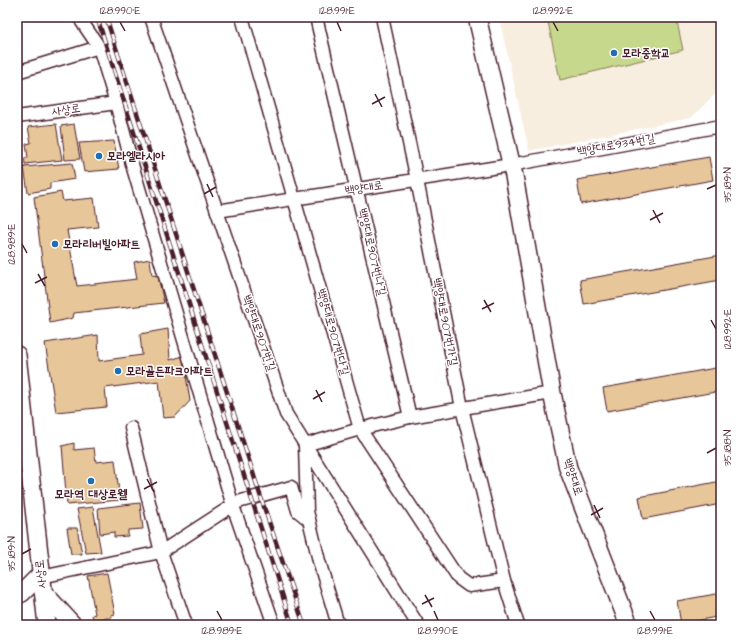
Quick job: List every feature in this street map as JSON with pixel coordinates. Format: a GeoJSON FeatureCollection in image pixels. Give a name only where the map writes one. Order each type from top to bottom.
{"type":"FeatureCollection","features":[{"type":"Feature","properties":{"kind":"main road","name":"백양대로"},"geometry":{"type":"LineString","coordinates":[[477,17],[511,165],[552,393],[568,468],[629,625]]}},
{"type":"Feature","properties":{"kind":"main road","name":"사상로"},"geometry":{"type":"LineString","coordinates":[[17,355],[47,625]]}},
{"type":"Feature","properties":{"kind":"main road"},"geometry":{"type":"LineString","coordinates":[[17,594],[22,593],[42,581],[73,625]]}},
{"type":"Feature","properties":{"kind":"street"},"geometry":{"type":"LineString","coordinates":[[81,17],[82,22],[99,47],[116,103],[133,168],[233,506],[274,625]]}},
{"type":"Feature","properties":{"kind":"street","name":"백양대로907번길"},"geometry":{"type":"LineString","coordinates":[[151,17],[286,414],[418,625]]}},
{"type":"Feature","properties":{"kind":"street","name":"백양대로907번다길"},"geometry":{"type":"LineString","coordinates":[[242,17],[360,429],[458,578],[469,586],[504,581]]}},
{"type":"Feature","properties":{"kind":"street","name":"백양대로907번나길"},"geometry":{"type":"LineString","coordinates":[[316,17],[410,417]]}},
{"type":"Feature","properties":{"kind":"street","name":"백양대로907번가길"},"geometry":{"type":"LineString","coordinates":[[382,17],[417,180],[462,408],[504,581],[518,625]]}},
{"type":"Feature","properties":{"kind":"street"},"geometry":{"type":"LineString","coordinates":[[17,72],[99,47]]}},
{"type":"Feature","properties":{"kind":"street","name":"사상로"},"geometry":{"type":"LineString","coordinates":[[17,117],[116,103]]}},
{"type":"Feature","properties":{"kind":"street","name":"백양대로934번길"},"geometry":{"type":"LineString","coordinates":[[511,165],[721,126]]}},
{"type":"Feature","properties":{"kind":"street","name":"백양대로"},"geometry":{"type":"LineString","coordinates":[[217,212],[511,165]]}},
{"type":"Feature","properties":{"kind":"street"},"geometry":{"type":"LineString","coordinates":[[338,625],[307,512],[305,445],[360,429],[410,417],[552,393]]}},
{"type":"Feature","properties":{"kind":"street"},"geometry":{"type":"LineString","coordinates":[[131,428],[161,552],[186,625]]}},
{"type":"Feature","properties":{"kind":"street"},"geometry":{"type":"LineString","coordinates":[[42,581],[161,552],[238,502],[291,487],[298,511],[309,520]]}},
{"type":"Feature","properties":{"kind":"shaded area","name":"모라중학교"},"geometry":{"type":"Polygon","coordinates":[[[499,17],[721,17],[721,88],[691,118],[529,151],[499,17]]]}},
{"type":"Feature","properties":{"kind":"green space"},"geometry":{"type":"Polygon","coordinates":[[[547,17],[676,17],[683,50],[560,80],[547,17]]]}},
{"type":"Feature","properties":{"kind":"building"},"geometry":{"type":"Polygon","coordinates":[[[713,17],[721,17],[721,20],[715,23],[713,17]]]}},
{"type":"Feature","properties":{"kind":"building"},"geometry":{"type":"Polygon","coordinates":[[[56,124],[62,160],[25,164],[24,158],[28,158],[26,144],[31,143],[28,127],[56,124]]]}},
{"type":"Feature","properties":{"kind":"building"},"geometry":{"type":"Polygon","coordinates":[[[74,124],[80,159],[65,160],[61,126],[74,124]]]}},
{"type":"Feature","properties":{"kind":"building","name":"모라엘라시아"},"geometry":{"type":"Polygon","coordinates":[[[114,141],[119,169],[84,172],[79,143],[114,141]]]}},
{"type":"Feature","properties":{"kind":"building"},"geometry":{"type":"Polygon","coordinates":[[[709,157],[713,180],[581,204],[577,180],[709,157]]]}},
{"type":"Feature","properties":{"kind":"building"},"geometry":{"type":"Polygon","coordinates":[[[72,163],[75,179],[50,183],[50,189],[28,193],[24,167],[72,163]]]}},
{"type":"Feature","properties":{"kind":"building","name":"모라리버빌아파트"},"geometry":{"type":"Polygon","coordinates":[[[61,192],[63,201],[94,198],[98,227],[67,230],[77,286],[137,279],[134,262],[150,259],[152,275],[158,276],[164,303],[74,313],[73,318],[50,323],[34,197],[61,192]]]}},
{"type":"Feature","properties":{"kind":"building"},"geometry":{"type":"Polygon","coordinates":[[[721,255],[721,280],[584,304],[580,280],[721,255]]]}},
{"type":"Feature","properties":{"kind":"building","name":"모라골든파크아파트"},"geometry":{"type":"Polygon","coordinates":[[[168,329],[170,360],[183,356],[190,401],[175,417],[163,418],[159,381],[105,388],[107,407],[56,412],[45,343],[98,335],[99,361],[142,355],[140,334],[168,329]]]}},
{"type":"Feature","properties":{"kind":"building"},"geometry":{"type":"Polygon","coordinates":[[[721,367],[721,391],[607,411],[603,388],[721,367]]]}},
{"type":"Feature","properties":{"kind":"building","name":"모라역 대상로웰"},"geometry":{"type":"Polygon","coordinates":[[[74,443],[74,450],[94,448],[96,462],[115,460],[120,500],[67,505],[62,446],[74,443]]]}},
{"type":"Feature","properties":{"kind":"building"},"geometry":{"type":"Polygon","coordinates":[[[721,481],[721,504],[643,519],[639,497],[721,481]]]}},
{"type":"Feature","properties":{"kind":"building"},"geometry":{"type":"Polygon","coordinates":[[[140,503],[143,529],[128,530],[128,536],[114,537],[114,532],[100,534],[98,508],[140,503]]]}},
{"type":"Feature","properties":{"kind":"building"},"geometry":{"type":"Polygon","coordinates":[[[93,507],[101,552],[86,553],[77,509],[93,507]]]}},
{"type":"Feature","properties":{"kind":"building"},"geometry":{"type":"Polygon","coordinates":[[[67,528],[77,528],[82,554],[71,554],[67,528]]]}},
{"type":"Feature","properties":{"kind":"building"},"geometry":{"type":"Polygon","coordinates":[[[107,573],[115,614],[111,615],[111,618],[93,619],[92,615],[95,614],[88,576],[107,573]]]}},
{"type":"Feature","properties":{"kind":"building"},"geometry":{"type":"Polygon","coordinates":[[[721,593],[721,616],[681,624],[677,601],[721,593]]]}},
{"type":"Feature","properties":{"kind":"railway"},"geometry":{"type":"LineString","coordinates":[[97,17],[292,625]]}},
{"type":"Feature","properties":{"kind":"railway"},"geometry":{"type":"LineString","coordinates":[[106,17],[264,507],[304,625]]}},
{"type":"Feature","properties":{"kind":"place","name":"모라중학교"},"geometry":{"type":"Point","coordinates":[614,53]}},
{"type":"Feature","properties":{"kind":"place","name":"모라엘라시아"},"geometry":{"type":"Point","coordinates":[99,156]}},
{"type":"Feature","properties":{"kind":"place","name":"모라리버빌아파트"},"geometry":{"type":"Point","coordinates":[55,244]}},
{"type":"Feature","properties":{"kind":"place","name":"모라골든파크아파트"},"geometry":{"type":"Point","coordinates":[118,371]}},
{"type":"Feature","properties":{"kind":"place","name":"모라역 대상로웰"},"geometry":{"type":"Point","coordinates":[91,481]}}]}
